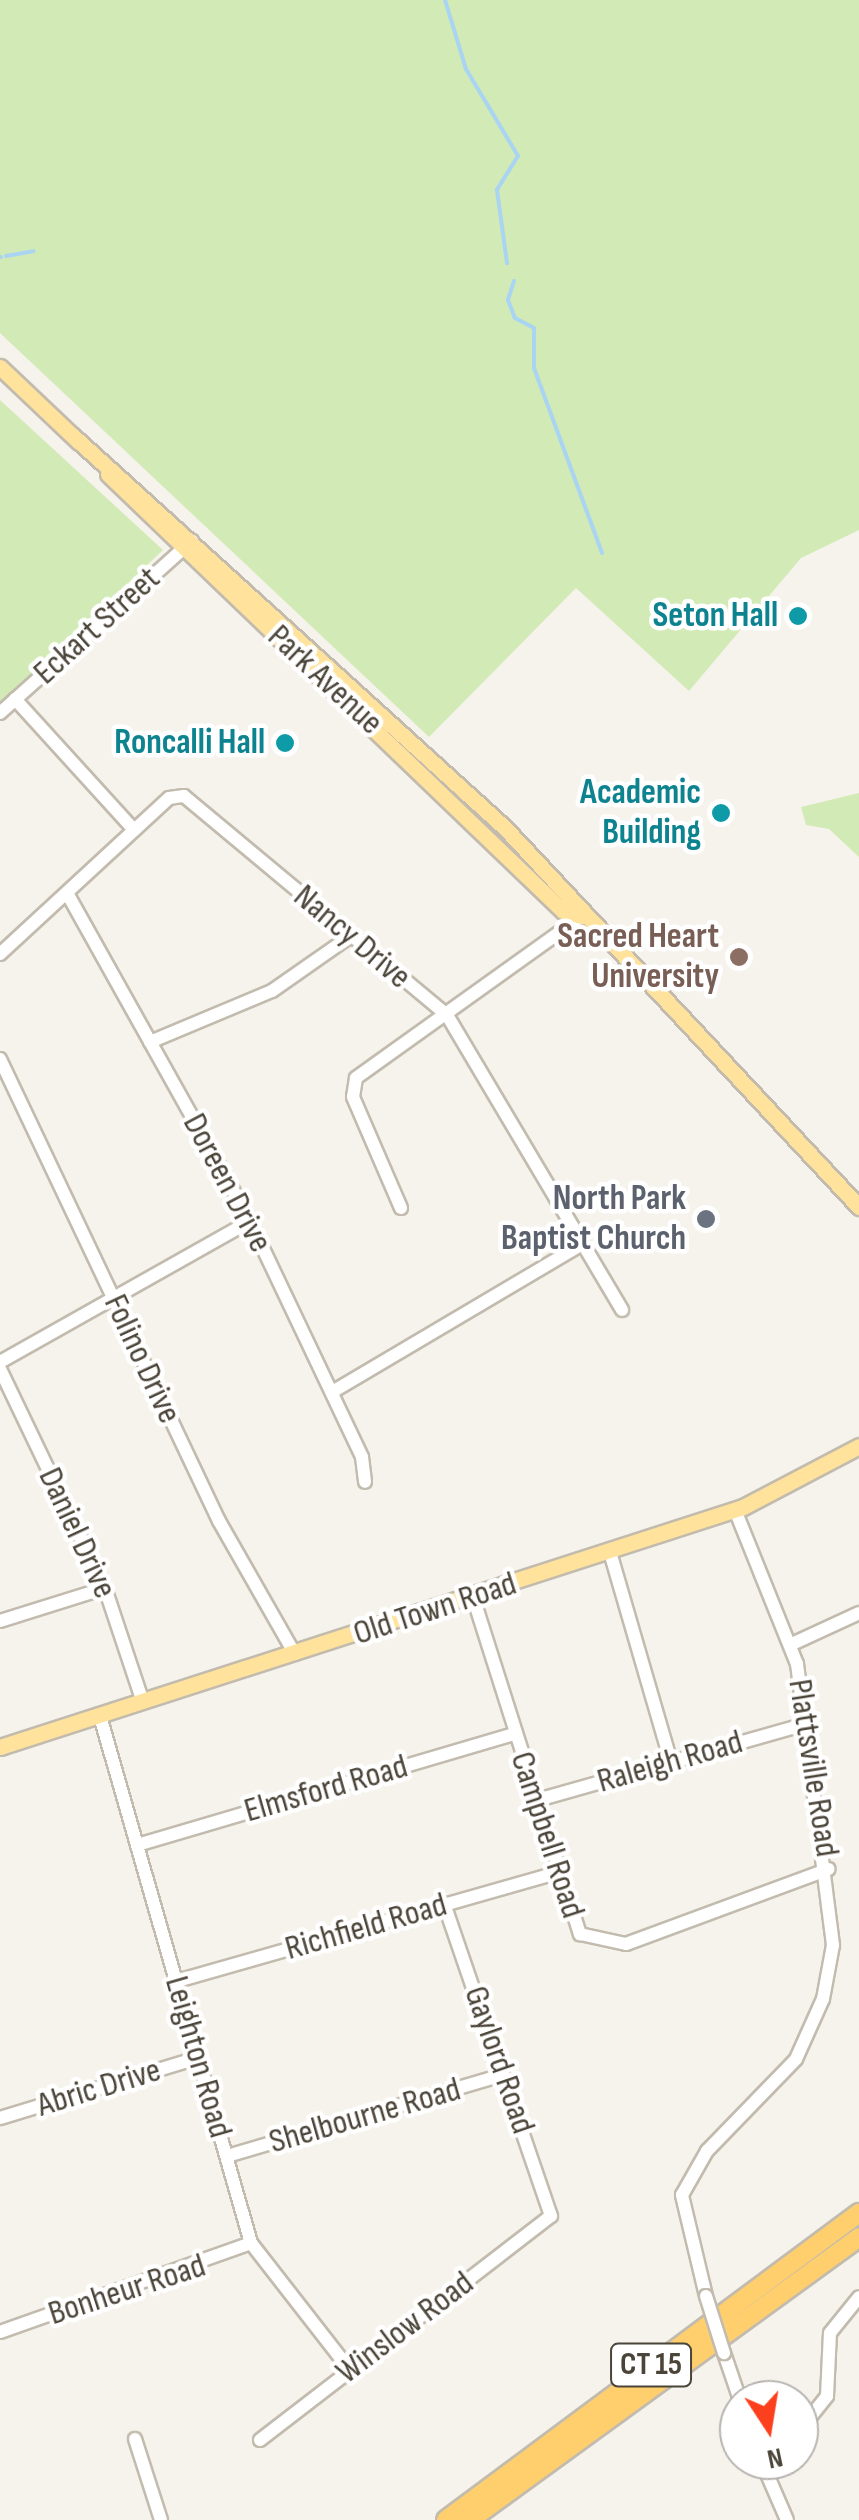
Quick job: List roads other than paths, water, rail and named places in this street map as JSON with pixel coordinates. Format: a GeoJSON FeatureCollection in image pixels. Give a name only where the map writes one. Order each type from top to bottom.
{"type":"FeatureCollection","features":[{"type":"Feature","properties":{"kind":"highway","name":"CT 15"},"geometry":{"type":"LineString","coordinates":[[446,2520],[859,2213]]}},
{"type":"Feature","properties":{"kind":"highway","name":"CT 15"},"geometry":{"type":"LineString","coordinates":[[470,2520],[859,2237]]}},
{"type":"Feature","properties":{"kind":"main road","name":"Park Avenue"},"geometry":{"type":"LineString","coordinates":[[0,367],[407,745],[582,916],[859,1206]]}},
{"type":"Feature","properties":{"kind":"main road","name":"Old Town Road"},"geometry":{"type":"LineString","coordinates":[[0,1747],[735,1510],[859,1446]]}},
{"type":"Feature","properties":{"kind":"street","name":"Eckart Street"},"geometry":{"type":"LineString","coordinates":[[0,713],[189,544]]}},
{"type":"Feature","properties":{"kind":"street"},"geometry":{"type":"LineString","coordinates":[[15,700],[134,830]]}},
{"type":"Feature","properties":{"kind":"street","name":"Nancy Drive"},"geometry":{"type":"LineString","coordinates":[[0,954],[134,830],[184,796],[448,1016],[622,1310]]}},
{"type":"Feature","properties":{"kind":"street","name":"Doreen Drive"},"geometry":{"type":"LineString","coordinates":[[68,893],[250,1220],[332,1392],[365,1482]]}},
{"type":"Feature","properties":{"kind":"street"},"geometry":{"type":"LineString","coordinates":[[401,1208],[352,1085],[582,916]]}},
{"type":"Feature","properties":{"kind":"street"},"geometry":{"type":"LineString","coordinates":[[150,1042],[272,991],[349,937]]}},
{"type":"Feature","properties":{"kind":"street","name":"Folino Drive"},"geometry":{"type":"LineString","coordinates":[[0,1059],[218,1521],[295,1654]]}},
{"type":"Feature","properties":{"kind":"street"},"geometry":{"type":"LineString","coordinates":[[0,1365],[250,1220]]}},
{"type":"Feature","properties":{"kind":"street"},"geometry":{"type":"LineString","coordinates":[[332,1392],[582,1244]]}},
{"type":"Feature","properties":{"kind":"street","name":"Daniel Drive"},"geometry":{"type":"LineString","coordinates":[[0,1365],[105,1588],[143,1702]]}},
{"type":"Feature","properties":{"kind":"street","name":"Plattsville Road"},"geometry":{"type":"LineString","coordinates":[[733,2380],[706,2296],[682,2195],[699,2160],[778,2081],[815,2022],[833,1945],[829,1869],[792,1644],[735,1510]]}},
{"type":"Feature","properties":{"kind":"street"},"geometry":{"type":"LineString","coordinates":[[610,1552],[672,1762]]}},
{"type":"Feature","properties":{"kind":"street"},"geometry":{"type":"LineString","coordinates":[[0,1620],[105,1588]]}},
{"type":"Feature","properties":{"kind":"street","name":"Campbell Road"},"geometry":{"type":"LineString","coordinates":[[473,1597],[554,1874],[574,1928],[615,1946],[829,1869]]}},
{"type":"Feature","properties":{"kind":"street"},"geometry":{"type":"LineString","coordinates":[[792,1644],[859,1614]]}},
{"type":"Feature","properties":{"kind":"street","name":"Leighton Road"},"geometry":{"type":"LineString","coordinates":[[100,1716],[252,2243],[350,2370]]}},
{"type":"Feature","properties":{"kind":"street","name":"Raleigh Road"},"geometry":{"type":"LineString","coordinates":[[534,1801],[806,1724]]}},
{"type":"Feature","properties":{"kind":"street","name":"Elmsford Road"},"geometry":{"type":"LineString","coordinates":[[137,1845],[514,1734]]}},
{"type":"Feature","properties":{"kind":"street","name":"Richfield Road"},"geometry":{"type":"LineString","coordinates":[[177,1981],[554,1874]]}},
{"type":"Feature","properties":{"kind":"street","name":"Gaylord Road"},"geometry":{"type":"LineString","coordinates":[[444,1904],[551,2216]]}},
{"type":"Feature","properties":{"kind":"street","name":"Abric Drive"},"geometry":{"type":"LineString","coordinates":[[0,2118],[198,2058]]}},
{"type":"Feature","properties":{"kind":"street","name":"Shelbourne Road"},"geometry":{"type":"LineString","coordinates":[[227,2156],[503,2075]]}},
{"type":"Feature","properties":{"kind":"street","name":"Winslow Road"},"geometry":{"type":"LineString","coordinates":[[260,2440],[551,2216]]}},
{"type":"Feature","properties":{"kind":"street","name":"Bonheur Road"},"geometry":{"type":"LineString","coordinates":[[0,2332],[252,2243]]}},
{"type":"Feature","properties":{"kind":"street"},"geometry":{"type":"LineString","coordinates":[[819,2406],[827,2396],[830,2332],[859,2297]]}},
{"type":"Feature","properties":{"kind":"street"},"geometry":{"type":"LineString","coordinates":[[135,2439],[161,2520]]}},
{"type":"Feature","properties":{"kind":"street"},"geometry":{"type":"LineString","coordinates":[[770,2480],[787,2520]]}},
{"type":"Feature","properties":{"kind":"waterway"},"geometry":{"type":"LineString","coordinates":[[445,0],[466,69],[518,156],[497,190],[507,263]]}},
{"type":"Feature","properties":{"kind":"waterway"},"geometry":{"type":"LineString","coordinates":[[6,256],[34,251]]}},
{"type":"Feature","properties":{"kind":"waterway"},"geometry":{"type":"LineString","coordinates":[[514,281],[508,300],[515,318],[534,328],[534,368],[602,553]]}},
{"type":"Feature","properties":{"kind":"place","name":"Seton Hall"},"geometry":{"type":"Point","coordinates":[798,616]}},
{"type":"Feature","properties":{"kind":"place","name":"Roncalli Hall"},"geometry":{"type":"Point","coordinates":[285,743]}},
{"type":"Feature","properties":{"kind":"place","name":"Academic Building"},"geometry":{"type":"Point","coordinates":[721,813]}},
{"type":"Feature","properties":{"kind":"place","name":"Sacred Heart University"},"geometry":{"type":"Point","coordinates":[739,957]}},
{"type":"Feature","properties":{"kind":"place","name":"North Park Baptist Church"},"geometry":{"type":"Point","coordinates":[706,1219]}}]}
